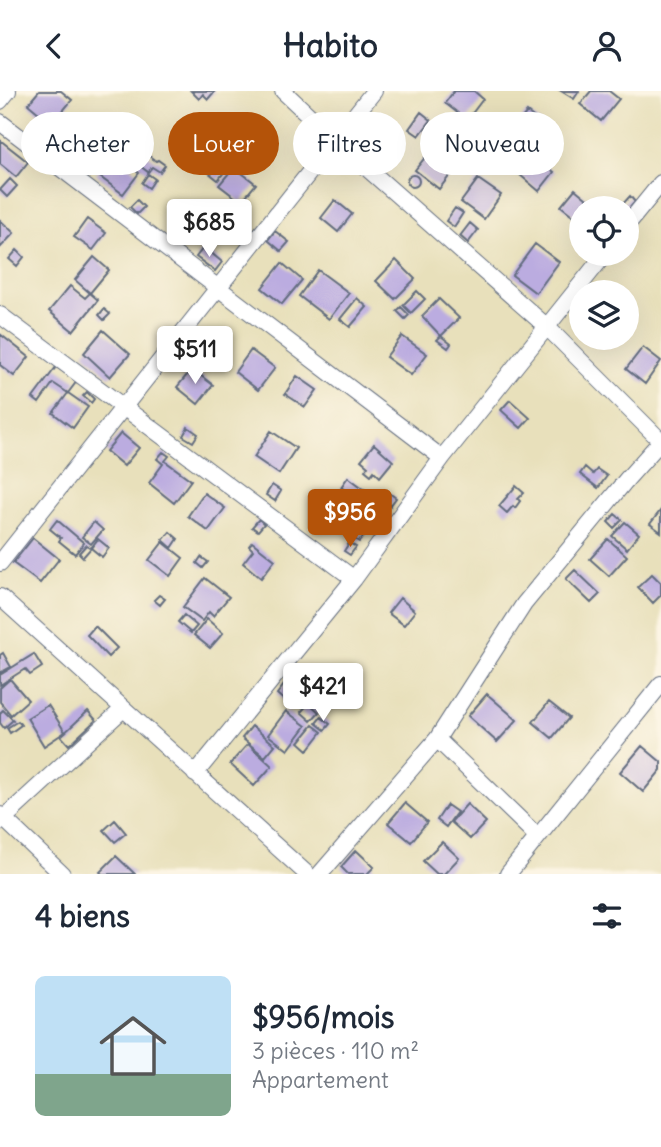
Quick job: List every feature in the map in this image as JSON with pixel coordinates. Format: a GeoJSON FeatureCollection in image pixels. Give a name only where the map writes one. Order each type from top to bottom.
{"type":"FeatureCollection","features":[{"type":"Feature","properties":{"kind":"street"},"geometry":{"type":"LineString","coordinates":[[0,101],[8,91]]}},
{"type":"Feature","properties":{"kind":"street"},"geometry":{"type":"LineString","coordinates":[[283,91],[305,112]]}},
{"type":"Feature","properties":{"kind":"street"},"geometry":{"type":"LineString","coordinates":[[358,112],[374,91]]}},
{"type":"Feature","properties":{"kind":"street"},"geometry":{"type":"LineString","coordinates":[[0,122],[442,458]]}},
{"type":"Feature","properties":{"kind":"street"},"geometry":{"type":"LineString","coordinates":[[0,563],[308,175]]}},
{"type":"Feature","properties":{"kind":"street"},"geometry":{"type":"LineString","coordinates":[[320,874],[437,739],[524,604],[661,441],[547,327],[374,175]]}},
{"type":"Feature","properties":{"kind":"street"},"geometry":{"type":"LineString","coordinates":[[639,210],[661,183]]}},
{"type":"Feature","properties":{"kind":"street"},"geometry":{"type":"LineString","coordinates":[[195,774],[354,579],[442,458],[595,266]]}},
{"type":"Feature","properties":{"kind":"street"},"geometry":{"type":"LineString","coordinates":[[0,315],[354,579]]}},
{"type":"Feature","properties":{"kind":"street"},"geometry":{"type":"LineString","coordinates":[[0,597],[307,874]]}},
{"type":"Feature","properties":{"kind":"street"},"geometry":{"type":"LineString","coordinates":[[508,874],[661,684]]}},
{"type":"Feature","properties":{"kind":"street"},"geometry":{"type":"LineString","coordinates":[[62,874],[1,819],[123,709]]}},
{"type":"Feature","properties":{"kind":"street"},"geometry":{"type":"LineString","coordinates":[[437,739],[538,837]]}},
{"type":"Feature","properties":{"kind":"building"},"geometry":{"type":"Polygon","coordinates":[[[39,91],[61,91],[72,100],[62,112],[38,112],[28,104],[39,91]]]}},
{"type":"Feature","properties":{"kind":"building"},"geometry":{"type":"Polygon","coordinates":[[[191,91],[215,91],[208,99],[203,94],[199,99],[191,91]]]}},
{"type":"Feature","properties":{"kind":"building"},"geometry":{"type":"Polygon","coordinates":[[[454,91],[474,91],[483,99],[473,112],[457,112],[445,103],[454,91]]]}},
{"type":"Feature","properties":{"kind":"building"},"geometry":{"type":"Polygon","coordinates":[[[561,91],[579,91],[574,99],[561,91]]]}},
{"type":"Feature","properties":{"kind":"building"},"geometry":{"type":"Polygon","coordinates":[[[591,91],[609,91],[619,99],[601,121],[580,104],[591,91]]]}},
{"type":"Feature","properties":{"kind":"building"},"geometry":{"type":"Polygon","coordinates":[[[420,113],[420,135],[409,129],[420,113]]]}},
{"type":"Feature","properties":{"kind":"building"},"geometry":{"type":"Polygon","coordinates":[[[0,140],[21,156],[21,171],[16,177],[0,164],[0,140]]]}},
{"type":"Feature","properties":{"kind":"building"},"geometry":{"type":"Polygon","coordinates":[[[154,160],[165,165],[160,172],[154,168],[154,160]]]}},
{"type":"Feature","properties":{"kind":"building"},"geometry":{"type":"Polygon","coordinates":[[[97,175],[137,175],[123,194],[97,175]]]}},
{"type":"Feature","properties":{"kind":"building"},"geometry":{"type":"Polygon","coordinates":[[[147,175],[155,179],[149,188],[142,183],[147,175]]]}},
{"type":"Feature","properties":{"kind":"building"},"geometry":{"type":"Polygon","coordinates":[[[227,175],[244,175],[256,184],[241,202],[219,185],[227,175]]]}},
{"type":"Feature","properties":{"kind":"building"},"geometry":{"type":"Polygon","coordinates":[[[413,175],[419,181],[413,187],[407,181],[413,175]]]}},
{"type":"Feature","properties":{"kind":"building"},"geometry":{"type":"Polygon","coordinates":[[[421,175],[450,175],[439,189],[421,175]]]}},
{"type":"Feature","properties":{"kind":"building"},"geometry":{"type":"Polygon","coordinates":[[[520,175],[552,175],[539,191],[520,175]]]}},
{"type":"Feature","properties":{"kind":"building"},"geometry":{"type":"Polygon","coordinates":[[[10,179],[17,186],[7,197],[0,190],[10,179]]]}},
{"type":"Feature","properties":{"kind":"building"},"geometry":{"type":"Polygon","coordinates":[[[478,179],[501,195],[484,219],[461,202],[478,179]]]}},
{"type":"Feature","properties":{"kind":"building"},"geometry":{"type":"Polygon","coordinates":[[[575,189],[583,196],[569,196],[575,189]]]}},
{"type":"Feature","properties":{"kind":"building"},"geometry":{"type":"Polygon","coordinates":[[[569,196],[569,212],[561,206],[569,196]]]}},
{"type":"Feature","properties":{"kind":"building"},"geometry":{"type":"Polygon","coordinates":[[[137,200],[144,207],[137,214],[130,207],[137,200]]]}},
{"type":"Feature","properties":{"kind":"building"},"geometry":{"type":"Polygon","coordinates":[[[335,200],[352,214],[338,232],[321,218],[335,200]]]}},
{"type":"Feature","properties":{"kind":"building"},"geometry":{"type":"Polygon","coordinates":[[[455,208],[463,213],[454,227],[446,221],[455,208]]]}},
{"type":"Feature","properties":{"kind":"building"},"geometry":{"type":"Polygon","coordinates":[[[87,219],[106,233],[93,250],[74,237],[87,219]]]}},
{"type":"Feature","properties":{"kind":"building"},"geometry":{"type":"Polygon","coordinates":[[[0,220],[14,233],[0,248],[0,220]]]}},
{"type":"Feature","properties":{"kind":"building"},"geometry":{"type":"Polygon","coordinates":[[[470,223],[478,230],[468,243],[460,236],[470,223]]]}},
{"type":"Feature","properties":{"kind":"building"},"geometry":{"type":"Polygon","coordinates":[[[275,231],[289,242],[281,251],[268,240],[275,231]]]}},
{"type":"Feature","properties":{"kind":"building"},"geometry":{"type":"Polygon","coordinates":[[[535,244],[559,262],[536,293],[512,275],[535,244]]]}},
{"type":"Feature","properties":{"kind":"building"},"geometry":{"type":"Polygon","coordinates":[[[204,247],[222,262],[215,271],[196,257],[204,247]]]}},
{"type":"Feature","properties":{"kind":"building"},"geometry":{"type":"Polygon","coordinates":[[[17,250],[24,257],[17,266],[9,259],[17,250]]]}},
{"type":"Feature","properties":{"kind":"building"},"geometry":{"type":"Polygon","coordinates":[[[94,257],[109,270],[90,293],[75,280],[94,257]]]}},
{"type":"Feature","properties":{"kind":"building"},"geometry":{"type":"Polygon","coordinates":[[[396,260],[415,279],[395,299],[376,281],[396,260]]]}},
{"type":"Feature","properties":{"kind":"building"},"geometry":{"type":"Polygon","coordinates":[[[282,263],[302,280],[282,304],[262,288],[282,263]]]}},
{"type":"Feature","properties":{"kind":"building"},"geometry":{"type":"Polygon","coordinates":[[[318,270],[349,293],[329,319],[299,296],[318,270]]]}},
{"type":"Feature","properties":{"kind":"building"},"geometry":{"type":"Polygon","coordinates":[[[70,286],[85,298],[90,293],[98,300],[73,331],[49,311],[70,286]]]}},
{"type":"Feature","properties":{"kind":"building"},"geometry":{"type":"Polygon","coordinates":[[[417,291],[425,299],[411,313],[403,305],[417,291]]]}},
{"type":"Feature","properties":{"kind":"building"},"geometry":{"type":"Polygon","coordinates":[[[357,298],[367,307],[350,327],[340,319],[357,298]]]}},
{"type":"Feature","properties":{"kind":"building"},"geometry":{"type":"Polygon","coordinates":[[[439,299],[459,318],[441,336],[422,316],[439,299]]]}},
{"type":"Feature","properties":{"kind":"building"},"geometry":{"type":"Polygon","coordinates":[[[401,307],[409,315],[405,319],[397,311],[401,307]]]}},
{"type":"Feature","properties":{"kind":"building"},"geometry":{"type":"Polygon","coordinates":[[[104,309],[110,314],[104,320],[99,315],[104,309]]]}},
{"type":"Feature","properties":{"kind":"building"},"geometry":{"type":"Polygon","coordinates":[[[103,330],[130,354],[110,377],[84,353],[103,330]]]}},
{"type":"Feature","properties":{"kind":"building"},"geometry":{"type":"Polygon","coordinates":[[[0,334],[29,357],[14,376],[0,365],[0,334]]]}},
{"type":"Feature","properties":{"kind":"building"},"geometry":{"type":"Polygon","coordinates":[[[402,336],[427,354],[411,375],[386,357],[402,336]]]}},
{"type":"Feature","properties":{"kind":"building"},"geometry":{"type":"Polygon","coordinates":[[[441,336],[451,344],[448,348],[437,340],[441,336]]]}},
{"type":"Feature","properties":{"kind":"building"},"geometry":{"type":"Polygon","coordinates":[[[643,347],[661,361],[645,384],[626,369],[643,347]]]}},
{"type":"Feature","properties":{"kind":"building"},"geometry":{"type":"Polygon","coordinates":[[[251,350],[275,368],[258,390],[235,372],[251,350]]]}},
{"type":"Feature","properties":{"kind":"building"},"geometry":{"type":"Polygon","coordinates":[[[56,367],[77,381],[68,393],[53,383],[39,403],[33,398],[56,367]]]}},
{"type":"Feature","properties":{"kind":"building"},"geometry":{"type":"Polygon","coordinates":[[[192,369],[213,385],[198,404],[177,387],[192,369]]]}},
{"type":"Feature","properties":{"kind":"building"},"geometry":{"type":"Polygon","coordinates":[[[297,376],[317,390],[305,407],[285,394],[297,376]]]}},
{"type":"Feature","properties":{"kind":"building"},"geometry":{"type":"Polygon","coordinates":[[[87,392],[94,399],[91,403],[83,396],[87,392]]]}},
{"type":"Feature","properties":{"kind":"building"},"geometry":{"type":"Polygon","coordinates":[[[68,393],[88,407],[73,428],[53,413],[68,393]]]}},
{"type":"Feature","properties":{"kind":"building"},"geometry":{"type":"Polygon","coordinates":[[[510,400],[530,418],[521,428],[501,410],[510,400]]]}},
{"type":"Feature","properties":{"kind":"building"},"geometry":{"type":"Polygon","coordinates":[[[188,427],[198,434],[193,442],[183,436],[188,427]]]}},
{"type":"Feature","properties":{"kind":"building"},"geometry":{"type":"Polygon","coordinates":[[[271,431],[296,448],[279,474],[254,457],[271,431]]]}},
{"type":"Feature","properties":{"kind":"building"},"geometry":{"type":"Polygon","coordinates":[[[121,433],[139,448],[124,466],[106,451],[121,433]]]}},
{"type":"Feature","properties":{"kind":"building"},"geometry":{"type":"Polygon","coordinates":[[[374,444],[393,461],[380,477],[374,471],[371,475],[365,470],[368,466],[361,460],[374,444]]]}},
{"type":"Feature","properties":{"kind":"building"},"geometry":{"type":"Polygon","coordinates":[[[163,452],[169,456],[165,461],[191,480],[174,503],[149,483],[163,464],[157,459],[163,452]]]}},
{"type":"Feature","properties":{"kind":"building"},"geometry":{"type":"Polygon","coordinates":[[[585,467],[593,474],[597,469],[607,476],[598,488],[580,474],[585,467]]]}},
{"type":"Feature","properties":{"kind":"building"},"geometry":{"type":"Polygon","coordinates":[[[348,477],[364,489],[356,499],[341,487],[348,477]]]}},
{"type":"Feature","properties":{"kind":"building"},"geometry":{"type":"Polygon","coordinates":[[[272,485],[281,491],[275,501],[266,495],[272,485]]]}},
{"type":"Feature","properties":{"kind":"building"},"geometry":{"type":"Polygon","coordinates":[[[516,486],[524,493],[515,508],[513,506],[507,513],[499,506],[516,486]]]}},
{"type":"Feature","properties":{"kind":"building"},"geometry":{"type":"Polygon","coordinates":[[[339,490],[358,506],[342,527],[323,511],[339,490]]]}},
{"type":"Feature","properties":{"kind":"building"},"geometry":{"type":"Polygon","coordinates":[[[385,490],[396,498],[390,506],[379,498],[385,490]]]}},
{"type":"Feature","properties":{"kind":"building"},"geometry":{"type":"Polygon","coordinates":[[[204,493],[225,508],[208,531],[188,516],[204,493]]]}},
{"type":"Feature","properties":{"kind":"building"},"geometry":{"type":"Polygon","coordinates":[[[661,510],[661,532],[650,524],[661,510]]]}},
{"type":"Feature","properties":{"kind":"building"},"geometry":{"type":"Polygon","coordinates":[[[615,514],[622,520],[614,528],[608,522],[615,514]]]}},
{"type":"Feature","properties":{"kind":"building"},"geometry":{"type":"Polygon","coordinates":[[[259,519],[264,524],[258,531],[252,527],[259,519]]]}},
{"type":"Feature","properties":{"kind":"building"},"geometry":{"type":"Polygon","coordinates":[[[57,520],[84,543],[75,554],[59,541],[61,538],[50,529],[57,520]]]}},
{"type":"Feature","properties":{"kind":"building"},"geometry":{"type":"Polygon","coordinates":[[[94,522],[103,530],[91,544],[82,537],[94,522]]]}},
{"type":"Feature","properties":{"kind":"building"},"geometry":{"type":"Polygon","coordinates":[[[625,522],[639,534],[627,549],[612,536],[625,522]]]}},
{"type":"Feature","properties":{"kind":"building"},"geometry":{"type":"Polygon","coordinates":[[[170,532],[178,539],[172,548],[163,540],[170,532]]]}},
{"type":"Feature","properties":{"kind":"building"},"geometry":{"type":"Polygon","coordinates":[[[358,532],[364,536],[359,542],[353,538],[358,532]]]}},
{"type":"Feature","properties":{"kind":"building"},"geometry":{"type":"Polygon","coordinates":[[[33,538],[59,559],[40,583],[13,563],[33,538]]]}},
{"type":"Feature","properties":{"kind":"building"},"geometry":{"type":"Polygon","coordinates":[[[98,539],[109,548],[102,557],[91,548],[98,539]]]}},
{"type":"Feature","properties":{"kind":"building"},"geometry":{"type":"Polygon","coordinates":[[[608,539],[627,556],[609,576],[590,559],[608,539]]]}},
{"type":"Feature","properties":{"kind":"building"},"geometry":{"type":"Polygon","coordinates":[[[163,542],[183,558],[170,576],[149,560],[163,542]]]}},
{"type":"Feature","properties":{"kind":"building"},"geometry":{"type":"Polygon","coordinates":[[[252,542],[275,560],[261,578],[243,563],[253,550],[249,546],[252,542]]]}},
{"type":"Feature","properties":{"kind":"building"},"geometry":{"type":"Polygon","coordinates":[[[349,543],[356,547],[350,555],[344,551],[349,543]]]}},
{"type":"Feature","properties":{"kind":"building"},"geometry":{"type":"Polygon","coordinates":[[[86,545],[91,548],[83,557],[79,553],[86,545]]]}},
{"type":"Feature","properties":{"kind":"building"},"geometry":{"type":"Polygon","coordinates":[[[201,557],[208,562],[203,568],[197,563],[201,557]]]}},
{"type":"Feature","properties":{"kind":"building"},"geometry":{"type":"Polygon","coordinates":[[[575,570],[600,594],[591,603],[566,579],[575,570]]]}},
{"type":"Feature","properties":{"kind":"building"},"geometry":{"type":"Polygon","coordinates":[[[652,574],[661,583],[661,595],[653,603],[638,587],[652,574]]]}},
{"type":"Feature","properties":{"kind":"building"},"geometry":{"type":"Polygon","coordinates":[[[205,578],[229,597],[213,616],[209,612],[202,621],[183,607],[205,578]]]}},
{"type":"Feature","properties":{"kind":"building"},"geometry":{"type":"Polygon","coordinates":[[[159,595],[165,599],[160,605],[154,600],[159,595]]]}},
{"type":"Feature","properties":{"kind":"building"},"geometry":{"type":"Polygon","coordinates":[[[400,598],[415,611],[404,625],[388,613],[400,598]]]}},
{"type":"Feature","properties":{"kind":"building"},"geometry":{"type":"Polygon","coordinates":[[[184,615],[197,626],[191,633],[178,622],[184,615]]]}},
{"type":"Feature","properties":{"kind":"building"},"geometry":{"type":"Polygon","coordinates":[[[207,619],[223,633],[210,648],[194,635],[207,619]]]}},
{"type":"Feature","properties":{"kind":"building"},"geometry":{"type":"Polygon","coordinates":[[[95,626],[117,648],[108,657],[87,635],[95,626]]]}},
{"type":"Feature","properties":{"kind":"building"},"geometry":{"type":"Polygon","coordinates":[[[3,653],[11,667],[0,673],[0,655],[3,653]]]}},
{"type":"Feature","properties":{"kind":"building"},"geometry":{"type":"Polygon","coordinates":[[[34,654],[42,667],[30,675],[25,669],[0,685],[0,675],[34,654]]]}},
{"type":"Feature","properties":{"kind":"building"},"geometry":{"type":"Polygon","coordinates":[[[10,679],[28,700],[11,715],[0,702],[0,688],[10,679]]]}},
{"type":"Feature","properties":{"kind":"building"},"geometry":{"type":"Polygon","coordinates":[[[284,685],[292,692],[285,701],[277,694],[284,685]]]}},
{"type":"Feature","properties":{"kind":"building"},"geometry":{"type":"Polygon","coordinates":[[[487,694],[517,720],[497,742],[468,716],[487,694]]]}},
{"type":"Feature","properties":{"kind":"building"},"geometry":{"type":"Polygon","coordinates":[[[549,702],[569,718],[552,738],[533,722],[549,702]]]}},
{"type":"Feature","properties":{"kind":"building"},"geometry":{"type":"Polygon","coordinates":[[[309,703],[319,712],[311,721],[301,712],[309,703]]]}},
{"type":"Feature","properties":{"kind":"building"},"geometry":{"type":"Polygon","coordinates":[[[48,705],[65,732],[44,746],[27,718],[48,705]]]}},
{"type":"Feature","properties":{"kind":"building"},"geometry":{"type":"Polygon","coordinates":[[[3,710],[13,720],[4,728],[0,723],[0,713],[3,710]]]}},
{"type":"Feature","properties":{"kind":"building"},"geometry":{"type":"Polygon","coordinates":[[[88,711],[96,720],[69,745],[61,736],[88,711]]]}},
{"type":"Feature","properties":{"kind":"building"},"geometry":{"type":"Polygon","coordinates":[[[286,711],[306,726],[288,750],[268,735],[286,711]]]}},
{"type":"Feature","properties":{"kind":"building"},"geometry":{"type":"Polygon","coordinates":[[[321,717],[330,724],[325,730],[316,723],[321,717]]]}},
{"type":"Feature","properties":{"kind":"building"},"geometry":{"type":"Polygon","coordinates":[[[18,721],[21,725],[10,733],[7,728],[18,721]]]}},
{"type":"Feature","properties":{"kind":"building"},"geometry":{"type":"Polygon","coordinates":[[[313,725],[322,732],[308,750],[299,742],[313,725]]]}},
{"type":"Feature","properties":{"kind":"building"},"geometry":{"type":"Polygon","coordinates":[[[252,726],[275,745],[265,757],[242,738],[252,726]]]}},
{"type":"Feature","properties":{"kind":"building"},"geometry":{"type":"Polygon","coordinates":[[[248,744],[272,766],[254,786],[230,764],[248,744]]]}},
{"type":"Feature","properties":{"kind":"building"},"geometry":{"type":"Polygon","coordinates":[[[642,746],[661,762],[661,770],[643,792],[620,772],[642,746]]]}},
{"type":"Feature","properties":{"kind":"building"},"geometry":{"type":"Polygon","coordinates":[[[405,803],[427,822],[411,842],[388,823],[405,803]]]}},
{"type":"Feature","properties":{"kind":"building"},"geometry":{"type":"Polygon","coordinates":[[[467,804],[486,822],[470,839],[451,822],[467,804]]]}},
{"type":"Feature","properties":{"kind":"building"},"geometry":{"type":"Polygon","coordinates":[[[447,805],[457,812],[446,827],[437,820],[447,805]]]}},
{"type":"Feature","properties":{"kind":"building"},"geometry":{"type":"Polygon","coordinates":[[[115,820],[126,833],[115,842],[104,830],[115,820]]]}},
{"type":"Feature","properties":{"kind":"building"},"geometry":{"type":"Polygon","coordinates":[[[442,842],[459,858],[444,874],[437,874],[423,861],[442,842]]]}},
{"type":"Feature","properties":{"kind":"building"},"geometry":{"type":"Polygon","coordinates":[[[356,850],[374,867],[367,874],[348,874],[341,867],[356,850]]]}},
{"type":"Feature","properties":{"kind":"building"},"geometry":{"type":"Polygon","coordinates":[[[116,856],[135,874],[102,874],[100,872],[116,856]]]}}]}
